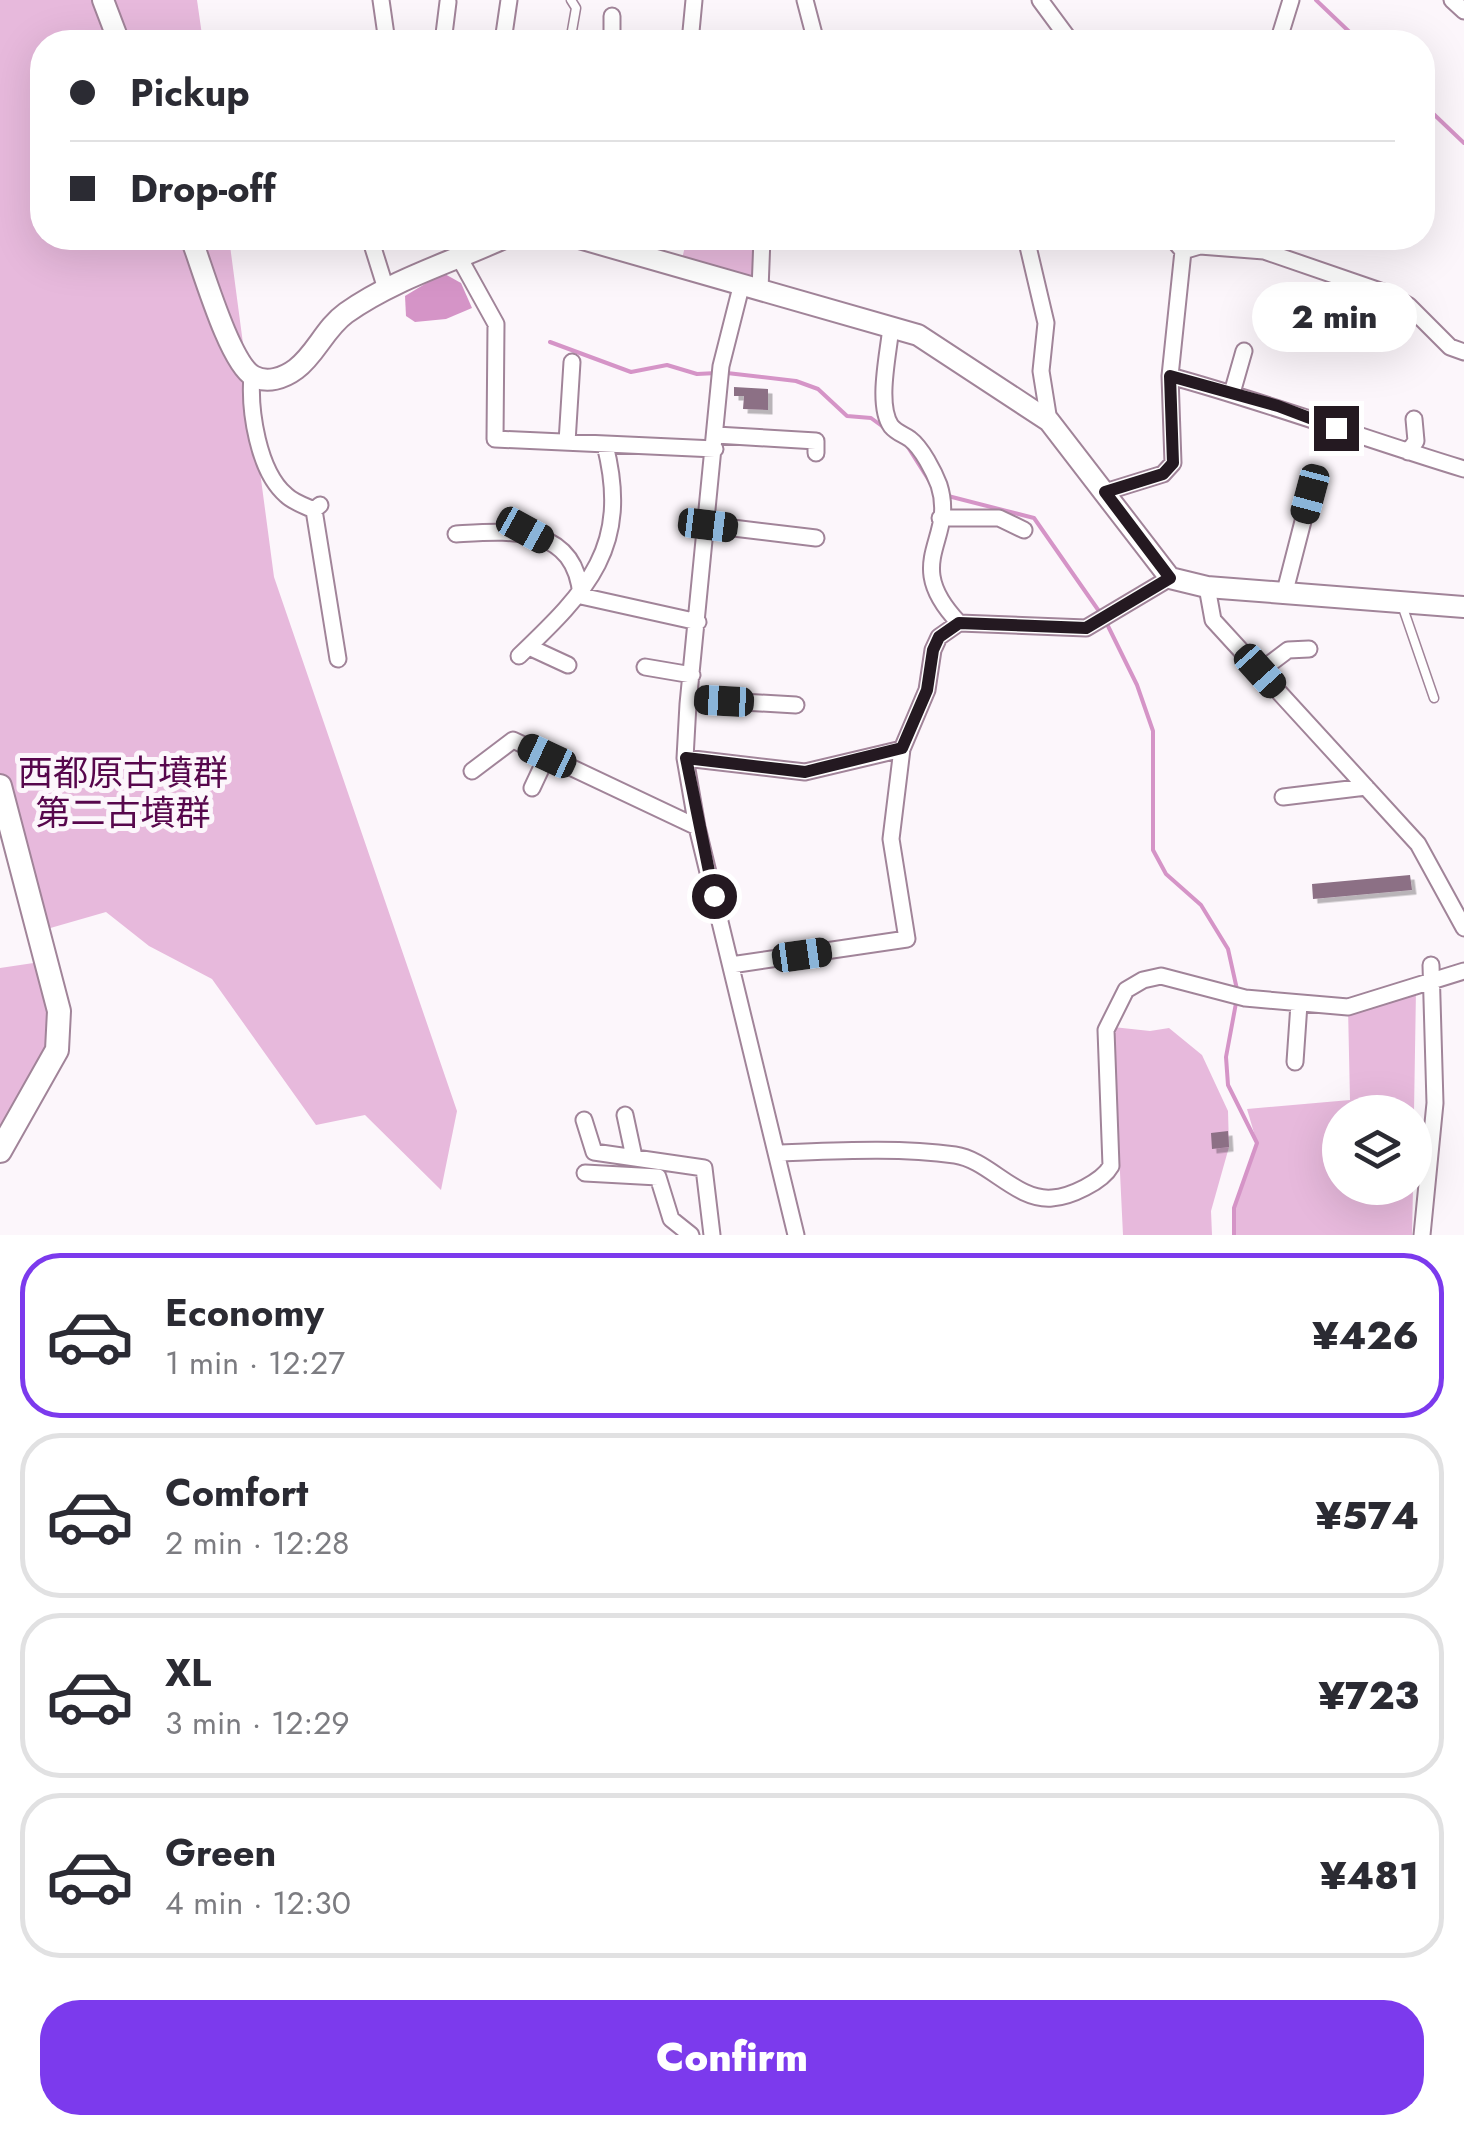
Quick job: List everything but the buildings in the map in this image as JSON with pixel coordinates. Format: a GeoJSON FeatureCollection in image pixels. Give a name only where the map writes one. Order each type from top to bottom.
{"type":"FeatureCollection","features":[{"type":"Feature","properties":{"kind":"main road"},"geometry":{"type":"LineString","coordinates":[[0,786],[59,1011],[57,1050],[0,1151]]}},
{"type":"Feature","properties":{"kind":"street"},"geometry":{"type":"LineString","coordinates":[[103,0],[114,30]]}},
{"type":"Feature","properties":{"kind":"street"},"geometry":{"type":"LineString","coordinates":[[381,0],[385,30]]}},
{"type":"Feature","properties":{"kind":"street"},"geometry":{"type":"LineString","coordinates":[[506,30],[508,0]]}},
{"type":"Feature","properties":{"kind":"street"},"geometry":{"type":"LineString","coordinates":[[691,30],[694,0]]}},
{"type":"Feature","properties":{"kind":"street"},"geometry":{"type":"LineString","coordinates":[[805,0],[813,30]]}},
{"type":"Feature","properties":{"kind":"street"},"geometry":{"type":"LineString","coordinates":[[1040,0],[1062,30]]}},
{"type":"Feature","properties":{"kind":"street"},"geometry":{"type":"LineString","coordinates":[[1282,30],[1291,0]]}},
{"type":"Feature","properties":{"kind":"street"},"geometry":{"type":"LineString","coordinates":[[1452,0],[1464,11]]}},
{"type":"Feature","properties":{"kind":"street"},"geometry":{"type":"LineString","coordinates":[[444,30],[448,2]]}},
{"type":"Feature","properties":{"kind":"street"},"geometry":{"type":"LineString","coordinates":[[612,16],[612,30]]}},
{"type":"Feature","properties":{"kind":"street"},"geometry":{"type":"LineString","coordinates":[[196,250],[235,351],[252,376],[254,412],[274,481],[287,496],[317,508],[338,658]]}},
{"type":"Feature","properties":{"kind":"street"},"geometry":{"type":"LineString","coordinates":[[374,250],[386,289]]}},
{"type":"Feature","properties":{"kind":"street"},"geometry":{"type":"LineString","coordinates":[[252,376],[284,378],[304,363],[344,315],[386,289],[478,250]]}},
{"type":"Feature","properties":{"kind":"street"},"geometry":{"type":"LineString","coordinates":[[621,250],[918,335],[1048,421],[1170,578],[1207,587],[1284,595],[1464,607]]}},
{"type":"Feature","properties":{"kind":"street"},"geometry":{"type":"LineString","coordinates":[[759,250],[751,288],[720,373],[686,758],[698,827],[796,1235]]}},
{"type":"Feature","properties":{"kind":"street"},"geometry":{"type":"LineString","coordinates":[[1029,250],[1046,323],[1041,370],[1048,421]]}},
{"type":"Feature","properties":{"kind":"street"},"geometry":{"type":"LineString","coordinates":[[1105,492],[1163,474],[1173,463],[1170,376],[1183,251],[1186,250]]}},
{"type":"Feature","properties":{"kind":"street"},"geometry":{"type":"LineString","coordinates":[[1280,250],[1390,294],[1409,306],[1450,347],[1464,352]]}},
{"type":"Feature","properties":{"kind":"street"},"geometry":{"type":"LineString","coordinates":[[460,258],[496,324],[495,439],[605,445],[816,441],[816,453]]}},
{"type":"Feature","properties":{"kind":"street"},"geometry":{"type":"LineString","coordinates":[[891,326],[885,414],[898,433],[912,440],[940,503],[932,546],[931,583],[941,604],[959,623]]}},
{"type":"Feature","properties":{"kind":"street"},"geometry":{"type":"LineString","coordinates":[[1232,393],[1244,351]]}},
{"type":"Feature","properties":{"kind":"street"},"geometry":{"type":"LineString","coordinates":[[566,442],[572,362]]}},
{"type":"Feature","properties":{"kind":"street"},"geometry":{"type":"LineString","coordinates":[[1170,376],[1464,468]]}},
{"type":"Feature","properties":{"kind":"street"},"geometry":{"type":"LineString","coordinates":[[1408,452],[1416,441],[1414,419]]}},
{"type":"Feature","properties":{"kind":"street"},"geometry":{"type":"LineString","coordinates":[[568,665],[524,651],[581,596],[614,518],[614,478],[605,445]]}},
{"type":"Feature","properties":{"kind":"street"},"geometry":{"type":"LineString","coordinates":[[1284,595],[1310,494]]}},
{"type":"Feature","properties":{"kind":"street"},"geometry":{"type":"LineString","coordinates":[[940,503],[999,518],[1024,530]]}},
{"type":"Feature","properties":{"kind":"street"},"geometry":{"type":"LineString","coordinates":[[708,525],[816,538]]}},
{"type":"Feature","properties":{"kind":"street"},"geometry":{"type":"LineString","coordinates":[[456,534],[525,530],[572,560],[579,571],[581,596]]}},
{"type":"Feature","properties":{"kind":"street"},"geometry":{"type":"LineString","coordinates":[[731,966],[907,939],[891,838],[902,748],[927,690],[939,637],[959,623],[1086,628],[1170,578]]}},
{"type":"Feature","properties":{"kind":"street"},"geometry":{"type":"LineString","coordinates":[[1207,587],[1213,620],[1418,844],[1464,928]]}},
{"type":"Feature","properties":{"kind":"street"},"geometry":{"type":"LineString","coordinates":[[581,596],[698,622]]}},
{"type":"Feature","properties":{"kind":"street"},"geometry":{"type":"LineString","coordinates":[[1260,671],[1288,650],[1308,648]]}},
{"type":"Feature","properties":{"kind":"street"},"geometry":{"type":"LineString","coordinates":[[645,667],[692,675]]}},
{"type":"Feature","properties":{"kind":"street"},"geometry":{"type":"LineString","coordinates":[[689,699],[796,705]]}},
{"type":"Feature","properties":{"kind":"street"},"geometry":{"type":"LineString","coordinates":[[472,771],[513,740],[698,827]]}},
{"type":"Feature","properties":{"kind":"street"},"geometry":{"type":"LineString","coordinates":[[686,758],[805,772],[902,748]]}},
{"type":"Feature","properties":{"kind":"street"},"geometry":{"type":"LineString","coordinates":[[532,788],[547,756]]}},
{"type":"Feature","properties":{"kind":"street"},"geometry":{"type":"LineString","coordinates":[[1283,796],[1366,787]]}},
{"type":"Feature","properties":{"kind":"street"},"geometry":{"type":"LineString","coordinates":[[777,1153],[954,1155],[987,1168],[1037,1198],[1065,1196],[1106,1175],[1110,1166],[1106,1030],[1126,990],[1161,976],[1238,995],[1348,1007],[1431,974],[1464,971]]}},
{"type":"Feature","properties":{"kind":"street"},"geometry":{"type":"LineString","coordinates":[[1422,1235],[1435,1103],[1431,974]]}},
{"type":"Feature","properties":{"kind":"street"},"geometry":{"type":"LineString","coordinates":[[1295,1062],[1300,1004]]}},
{"type":"Feature","properties":{"kind":"street"},"geometry":{"type":"LineString","coordinates":[[625,1115],[634,1157]]}},
{"type":"Feature","properties":{"kind":"street"},"geometry":{"type":"LineString","coordinates":[[584,1120],[594,1152],[704,1168],[712,1235]]}},
{"type":"Feature","properties":{"kind":"street"},"geometry":{"type":"LineString","coordinates":[[585,1173],[658,1177],[672,1220],[691,1235]]}},
{"type":"Feature","properties":{"kind":"lane"},"geometry":{"type":"LineString","coordinates":[[571,0],[576,8],[572,30]]}},
{"type":"Feature","properties":{"kind":"lane"},"geometry":{"type":"LineString","coordinates":[[1402,605],[1434,698]]}},
{"type":"Feature","properties":{"kind":"green space","name":"西都原古墳群 第二古墳群"},"geometry":{"type":"Polygon","coordinates":[[[0,0],[197,0],[201,30],[30,30],[30,250],[231,250],[274,577],[457,1111],[441,1190],[365,1115],[316,1125],[212,979],[149,946],[106,912],[40,931],[0,786],[0,0]]]}},
{"type":"Feature","properties":{"kind":"green space"},"geometry":{"type":"Polygon","coordinates":[[[684,250],[757,250],[756,280],[682,259],[684,250]]]}},
{"type":"Feature","properties":{"kind":"green space"},"geometry":{"type":"Polygon","coordinates":[[[47,961],[57,1050],[0,1151],[0,968],[47,961]]]}},
{"type":"Feature","properties":{"kind":"green space"},"geometry":{"type":"Polygon","coordinates":[[[1416,990],[1414,1095],[1350,1095],[1348,1007],[1416,990]]]}},
{"type":"Feature","properties":{"kind":"green space"},"geometry":{"type":"Polygon","coordinates":[[[1113,1027],[1150,1031],[1169,1028],[1202,1055],[1228,1111],[1229,1147],[1211,1211],[1212,1235],[1123,1235],[1113,1027]]]}},
{"type":"Feature","properties":{"kind":"green space"},"geometry":{"type":"Polygon","coordinates":[[[1322,1102],[1322,1205],[1413,1205],[1412,1235],[1234,1235],[1234,1208],[1257,1143],[1247,1109],[1322,1102]]]}},
{"type":"Feature","properties":{"kind":"shaded area"},"geometry":{"type":"Polygon","coordinates":[[[443,273],[461,283],[472,308],[446,319],[415,322],[406,316],[405,296],[443,273]]]}},
{"type":"Feature","properties":{"kind":"waterway"},"geometry":{"type":"LineString","coordinates":[[1316,0],[1347,30]]}},
{"type":"Feature","properties":{"kind":"waterway"},"geometry":{"type":"LineString","coordinates":[[1435,115],[1464,143]]}},
{"type":"Feature","properties":{"kind":"waterway"},"geometry":{"type":"LineString","coordinates":[[550,342],[631,372],[667,365],[697,374],[717,373]]}},
{"type":"Feature","properties":{"kind":"waterway"},"geometry":{"type":"LineString","coordinates":[[727,373],[796,381],[818,389],[847,416],[871,418],[886,429]]}},
{"type":"Feature","properties":{"kind":"waterway"},"geometry":{"type":"LineString","coordinates":[[906,444],[930,482]]}},
{"type":"Feature","properties":{"kind":"waterway"},"geometry":{"type":"LineString","coordinates":[[948,496],[1034,518],[1101,614]]}},
{"type":"Feature","properties":{"kind":"waterway"},"geometry":{"type":"LineString","coordinates":[[1106,622],[1137,685],[1153,731],[1153,850],[1166,874],[1201,905],[1228,949],[1238,994]]}},
{"type":"Feature","properties":{"kind":"waterway"},"geometry":{"type":"LineString","coordinates":[[1234,1235],[1234,1208],[1257,1143],[1228,1085],[1226,1057],[1236,1003]]}},
{"type":"Feature","properties":{"kind":"route"},"geometry":{"type":"LineString","coordinates":[[714,896],[686,758],[805,772],[902,748],[927,690],[933,650],[939,637],[959,623],[1086,628],[1170,578],[1105,492],[1163,474],[1173,463],[1170,376],[1278,406],[1336,428]]}}]}
